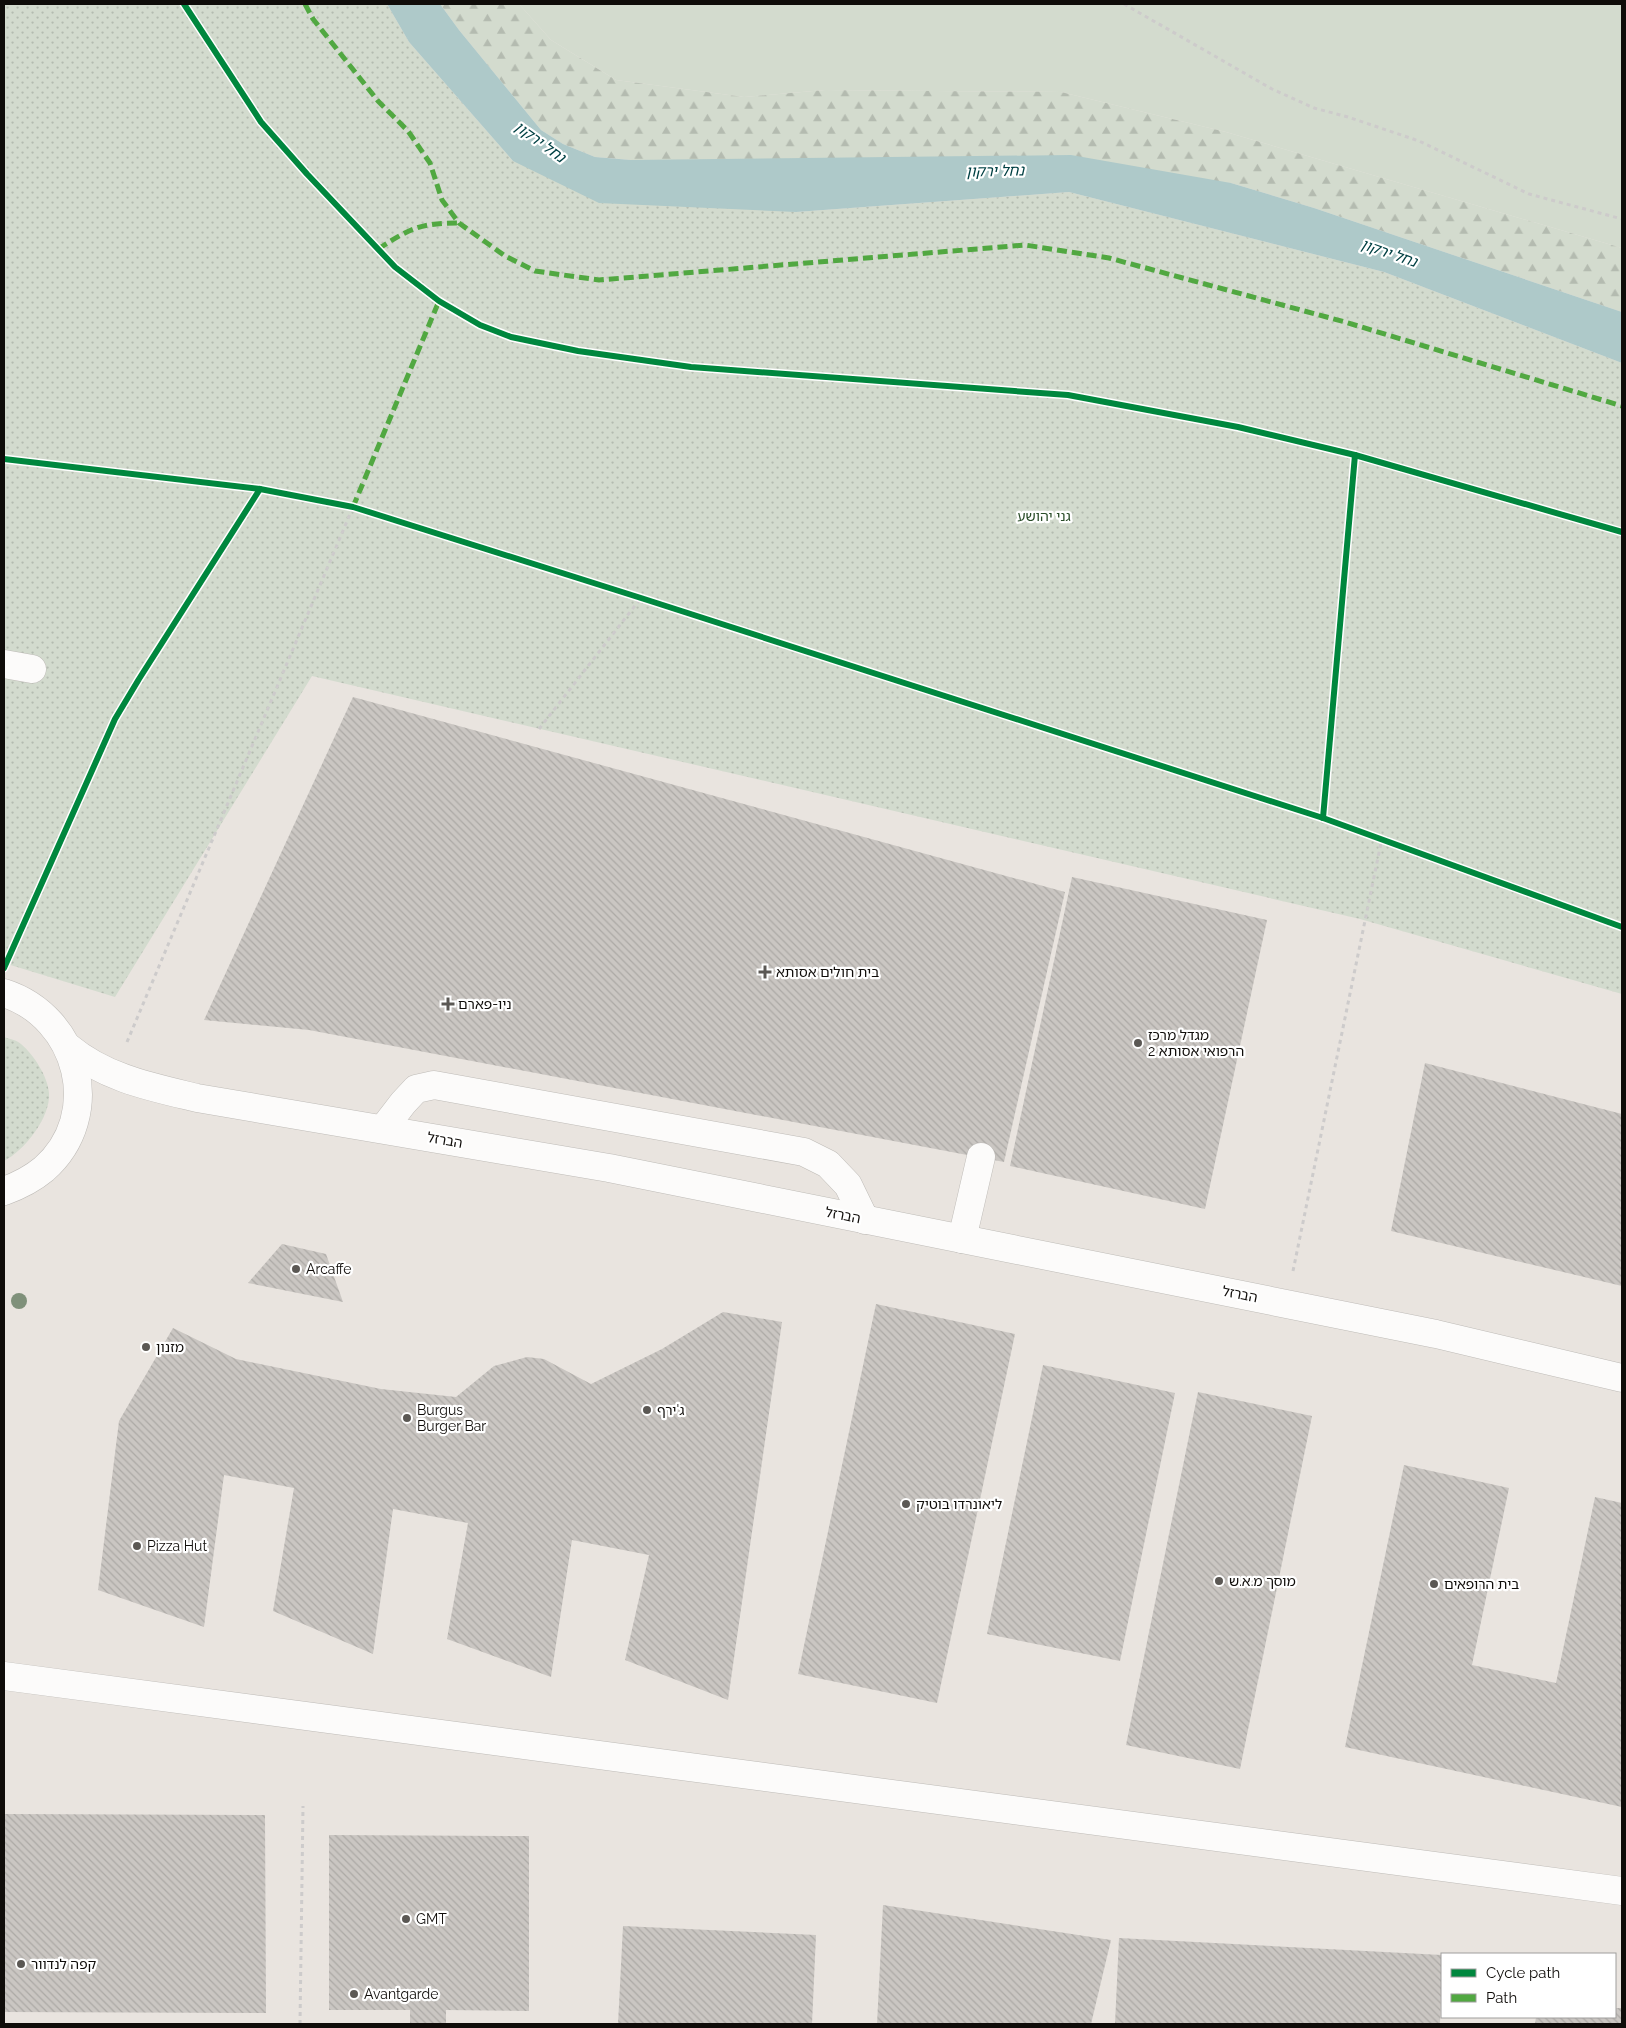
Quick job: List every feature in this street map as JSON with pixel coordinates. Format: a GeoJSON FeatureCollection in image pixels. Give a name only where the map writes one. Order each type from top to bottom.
{"type":"FeatureCollection","features":[{"type":"Feature","properties":{"kind":"street"},"geometry":{"type":"LineString","coordinates":[[4,664],[32,669]]}},
{"type":"Feature","properties":{"kind":"street"},"geometry":{"type":"LineString","coordinates":[[4,993],[31,1005],[46,1017],[58,1031],[68,1047],[74,1063],[78,1096],[72,1128],[65,1142],[45,1168],[8,1191]]}},
{"type":"Feature","properties":{"kind":"street","name":"הברזל"},"geometry":{"type":"LineString","coordinates":[[68,1047],[80,1057],[113,1075],[197,1098],[609,1168],[1436,1334],[1622,1378]]}},
{"type":"Feature","properties":{"kind":"street"},"geometry":{"type":"LineString","coordinates":[[383,1129],[416,1089],[434,1085],[804,1152],[828,1164],[848,1185],[865,1220]]}},
{"type":"Feature","properties":{"kind":"street"},"geometry":{"type":"LineString","coordinates":[[962,1239],[981,1157]]}},
{"type":"Feature","properties":{"kind":"street"},"geometry":{"type":"LineString","coordinates":[[4,1676],[1622,1891]]}},
{"type":"Feature","properties":{"kind":"path"},"geometry":{"type":"LineString","coordinates":[[1124,4],[1272,89],[1306,104],[1419,141],[1529,194],[1622,219]]}},
{"type":"Feature","properties":{"kind":"path"},"geometry":{"type":"LineString","coordinates":[[113,1075],[353,507]]}},
{"type":"Feature","properties":{"kind":"path"},"geometry":{"type":"LineString","coordinates":[[539,729],[641,598]]}},
{"type":"Feature","properties":{"kind":"path"},"geometry":{"type":"LineString","coordinates":[[1287,1304],[1382,838]]}},
{"type":"Feature","properties":{"kind":"path"},"geometry":{"type":"LineString","coordinates":[[300,2024],[303,1806]]}},
{"type":"Feature","properties":{"kind":"green space","name":"גני יהושע"},"geometry":{"type":"Polygon","coordinates":[[[4,4],[387,4],[409,42],[513,161],[796,212],[1069,192],[1384,272],[1622,363],[1622,994],[1360,919],[312,676],[115,997],[4,963],[4,4]]]}},
{"type":"Feature","properties":{"kind":"green space"},"geometry":{"type":"Polygon","coordinates":[[[440,4],[519,4],[551,40],[616,80],[744,97],[825,90],[1061,92],[1226,132],[1622,248],[1622,312],[1314,208],[1231,183],[631,160],[595,157],[563,144],[541,130],[440,4]]]}},
{"type":"Feature","properties":{"kind":"green space"},"geometry":{"type":"Polygon","coordinates":[[[519,4],[1622,4],[1622,248],[1226,132],[1061,92],[825,90],[744,97],[616,80],[551,40],[519,4]]]}},
{"type":"Feature","properties":{"kind":"green space"},"geometry":{"type":"Polygon","coordinates":[[[4,1037],[19,1043],[31,1054],[43,1073],[49,1093],[46,1112],[35,1132],[20,1150],[4,1161],[4,1037]]]}},
{"type":"Feature","properties":{"kind":"water","name":"נחל ירקון"},"geometry":{"type":"Polygon","coordinates":[[[387,4],[440,4],[541,130],[563,144],[595,157],[631,160],[1071,155],[1231,183],[1314,208],[1622,312],[1622,363],[1384,272],[1069,192],[796,212],[599,203],[513,161],[409,42],[387,4]]]}},
{"type":"Feature","properties":{"kind":"building"},"geometry":{"type":"Polygon","coordinates":[[[353,697],[1065,892],[1004,1162],[309,1030],[204,1020],[353,697]]]}},
{"type":"Feature","properties":{"kind":"building","name":"מגדל מרכז הרפואי אסותא 2"},"geometry":{"type":"Polygon","coordinates":[[[1072,877],[1267,920],[1205,1209],[1010,1166],[1072,877]]]}},
{"type":"Feature","properties":{"kind":"building"},"geometry":{"type":"Polygon","coordinates":[[[1425,1063],[1622,1114],[1622,1286],[1391,1231],[1425,1063]]]}},
{"type":"Feature","properties":{"kind":"building","name":"Arcaffe"},"geometry":{"type":"Polygon","coordinates":[[[282,1244],[326,1254],[343,1302],[248,1283],[282,1244]]]}},
{"type":"Feature","properties":{"kind":"building","name":"ליאונרדו בוטיק"},"geometry":{"type":"Polygon","coordinates":[[[876,1304],[1015,1334],[937,1703],[798,1674],[876,1304]]]}},
{"type":"Feature","properties":{"kind":"building"},"geometry":{"type":"Polygon","coordinates":[[[723,1312],[782,1322],[728,1700],[625,1660],[649,1555],[572,1540],[551,1677],[447,1639],[468,1523],[393,1509],[373,1654],[273,1611],[294,1488],[224,1475],[204,1627],[98,1590],[119,1421],[173,1328],[236,1359],[381,1389],[456,1397],[494,1366],[527,1357],[544,1359],[591,1384],[662,1349],[723,1312]]]}},
{"type":"Feature","properties":{"kind":"building"},"geometry":{"type":"Polygon","coordinates":[[[1043,1365],[1175,1393],[1120,1661],[987,1634],[1043,1365]]]}},
{"type":"Feature","properties":{"kind":"building","name":"מוסך מ.א.ש"},"geometry":{"type":"Polygon","coordinates":[[[1198,1392],[1312,1416],[1240,1769],[1126,1745],[1198,1392]]]}},
{"type":"Feature","properties":{"kind":"building","name":"בית הרופאים"},"geometry":{"type":"Polygon","coordinates":[[[1404,1465],[1509,1488],[1472,1665],[1556,1683],[1595,1497],[1622,1503],[1622,1807],[1345,1747],[1404,1465]]]}},
{"type":"Feature","properties":{"kind":"building"},"geometry":{"type":"Polygon","coordinates":[[[4,1814],[265,1815],[266,2013],[4,2012],[4,1814]]]}},
{"type":"Feature","properties":{"kind":"building"},"geometry":{"type":"Polygon","coordinates":[[[329,1835],[529,1836],[529,2011],[446,2010],[446,2024],[410,2024],[410,2010],[329,2010],[329,1835]]]}},
{"type":"Feature","properties":{"kind":"building"},"geometry":{"type":"Polygon","coordinates":[[[883,1905],[1111,1940],[1091,2024],[877,2024],[883,1905]]]}},
{"type":"Feature","properties":{"kind":"building"},"geometry":{"type":"Polygon","coordinates":[[[623,1926],[816,1935],[812,2024],[618,2024],[623,1926]]]}},
{"type":"Feature","properties":{"kind":"building"},"geometry":{"type":"Polygon","coordinates":[[[1119,1938],[1441,1955],[1440,2024],[1115,2024],[1119,1938]]]}},
{"type":"Feature","properties":{"kind":"building"},"geometry":{"type":"Polygon","coordinates":[[[1616,2008],[1622,2008],[1622,2024],[1535,2024],[1536,2018],[1616,2018],[1616,2008]]]}},
{"type":"Feature","properties":{"kind":"marked path"},"geometry":{"type":"LineString","coordinates":[[305,4],[313,19],[378,101],[408,131],[430,163],[442,200],[459,223],[505,256],[535,271],[599,280],[1025,245],[1109,258],[1345,322],[1622,406]]}},
{"type":"Feature","properties":{"kind":"marked path"},"geometry":{"type":"LineString","coordinates":[[378,249],[416,228],[435,224],[459,223]]}},
{"type":"Feature","properties":{"kind":"marked path"},"geometry":{"type":"LineString","coordinates":[[353,507],[439,301]]}},
{"type":"Feature","properties":{"kind":"cycle path"},"geometry":{"type":"LineString","coordinates":[[184,4],[261,122],[307,174],[395,267],[439,301],[480,325],[511,337],[578,351],[691,367],[1068,395],[1238,427],[1355,455],[1622,532]]}},
{"type":"Feature","properties":{"kind":"cycle path"},"geometry":{"type":"LineString","coordinates":[[1323,818],[1355,455]]}},
{"type":"Feature","properties":{"kind":"cycle path"},"geometry":{"type":"LineString","coordinates":[[4,459],[260,489],[353,507],[1323,818],[1622,927]]}},
{"type":"Feature","properties":{"kind":"cycle path"},"geometry":{"type":"LineString","coordinates":[[4,968],[115,719],[260,489]]}},
{"type":"Feature","properties":{"kind":"place","name":"בית חולים אסותא"},"geometry":{"type":"Point","coordinates":[765,972]}},
{"type":"Feature","properties":{"kind":"place","name":"ניו-פארם"},"geometry":{"type":"Point","coordinates":[448,1004]}},
{"type":"Feature","properties":{"kind":"place","name":"מגדל מרכז הרפואי אסותא 2"},"geometry":{"type":"Point","coordinates":[1138,1043]}},
{"type":"Feature","properties":{"kind":"place","name":"Arcaffe"},"geometry":{"type":"Point","coordinates":[296,1269]}},
{"type":"Feature","properties":{"kind":"place","name":"מזנון"},"geometry":{"type":"Point","coordinates":[146,1347]}},
{"type":"Feature","properties":{"kind":"place","name":"ג'ירף"},"geometry":{"type":"Point","coordinates":[647,1410]}},
{"type":"Feature","properties":{"kind":"place","name":"Burgus Burger Bar"},"geometry":{"type":"Point","coordinates":[407,1418]}},
{"type":"Feature","properties":{"kind":"place","name":"ליאונרדו בוטיק"},"geometry":{"type":"Point","coordinates":[906,1504]}},
{"type":"Feature","properties":{"kind":"place","name":"Pizza Hut"},"geometry":{"type":"Point","coordinates":[137,1546]}},
{"type":"Feature","properties":{"kind":"place","name":"מוסך מ.א.ש"},"geometry":{"type":"Point","coordinates":[1219,1581]}},
{"type":"Feature","properties":{"kind":"place","name":"בית הרופאים"},"geometry":{"type":"Point","coordinates":[1434,1584]}},
{"type":"Feature","properties":{"kind":"place","name":"GMT"},"geometry":{"type":"Point","coordinates":[406,1919]}},
{"type":"Feature","properties":{"kind":"place","name":"קפה לנדוור"},"geometry":{"type":"Point","coordinates":[21,1964]}},
{"type":"Feature","properties":{"kind":"place","name":"Avantgarde"},"geometry":{"type":"Point","coordinates":[354,1994]}}]}
